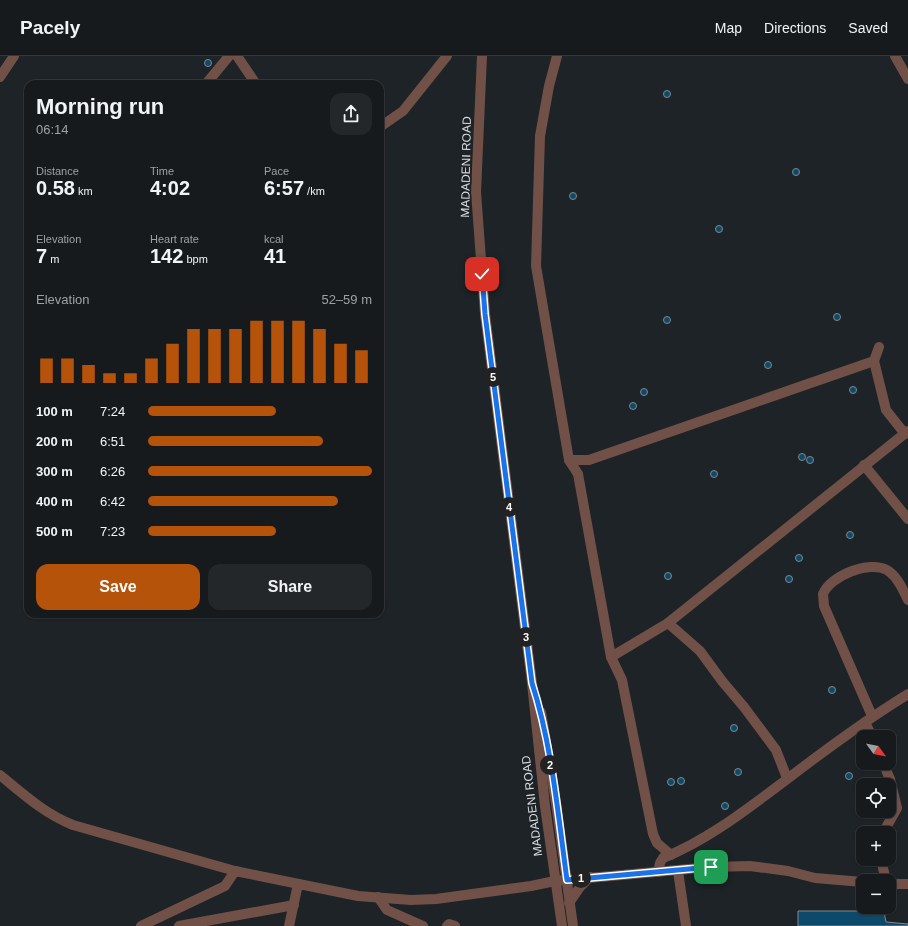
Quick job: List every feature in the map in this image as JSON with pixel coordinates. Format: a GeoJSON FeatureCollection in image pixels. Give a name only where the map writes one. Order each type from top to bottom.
{"type":"FeatureCollection","features":[{"type":"Feature","properties":{"kind":"street"},"geometry":{"type":"LineString","coordinates":[[0,77],[14,56]]}},
{"type":"Feature","properties":{"kind":"street"},"geometry":{"type":"LineString","coordinates":[[209,80],[229,56]]}},
{"type":"Feature","properties":{"kind":"street"},"geometry":{"type":"LineString","coordinates":[[237,56],[253,80]]}},
{"type":"Feature","properties":{"kind":"street"},"geometry":{"type":"LineString","coordinates":[[384,124],[403,111],[447,56]]}},
{"type":"Feature","properties":{"kind":"street","name":"MADADENI ROAD"},"geometry":{"type":"LineString","coordinates":[[482,56],[476,192],[485,314],[532,683],[555,881],[562,926]]}},
{"type":"Feature","properties":{"kind":"street"},"geometry":{"type":"LineString","coordinates":[[557,56],[549,86],[540,136],[536,266],[569,460],[578,474],[611,657],[622,680],[654,839],[671,855]]}},
{"type":"Feature","properties":{"kind":"street"},"geometry":{"type":"LineString","coordinates":[[895,56],[908,80]]}},
{"type":"Feature","properties":{"kind":"street"},"geometry":{"type":"LineString","coordinates":[[611,657],[668,623],[788,529],[906,432],[886,410],[874,361],[879,347]]}},
{"type":"Feature","properties":{"kind":"street"},"geometry":{"type":"LineString","coordinates":[[569,460],[589,460],[874,361]]}},
{"type":"Feature","properties":{"kind":"street"},"geometry":{"type":"LineString","coordinates":[[578,474],[589,460]]}},
{"type":"Feature","properties":{"kind":"street"},"geometry":{"type":"LineString","coordinates":[[864,465],[908,519]]}},
{"type":"Feature","properties":{"kind":"street"},"geometry":{"type":"LineString","coordinates":[[871,730],[869,719],[824,606],[823,594],[825,589],[830,584],[852,572],[868,567],[880,567],[888,571],[899,582],[908,600]]}},
{"type":"Feature","properties":{"kind":"street"},"geometry":{"type":"LineString","coordinates":[[668,623],[700,651],[722,681],[744,707],[776,750],[787,778]]}},
{"type":"Feature","properties":{"kind":"street","name":"MADADENI ROAD"},"geometry":{"type":"LineString","coordinates":[[532,683],[540,707],[556,803],[573,926]]}},
{"type":"Feature","properties":{"kind":"street"},"geometry":{"type":"LineString","coordinates":[[658,872],[663,858],[671,855],[734,819],[787,778],[869,719],[908,694]]}},
{"type":"Feature","properties":{"kind":"street"},"geometry":{"type":"LineString","coordinates":[[886,770],[898,808],[887,826]]}},
{"type":"Feature","properties":{"kind":"street"},"geometry":{"type":"LineString","coordinates":[[0,775],[32,801],[57,818],[97,832],[235,871],[358,896],[411,900],[436,899],[531,886],[555,881],[711,867],[750,866],[788,871],[815,878],[856,881]]}},
{"type":"Feature","properties":{"kind":"street"},"geometry":{"type":"LineString","coordinates":[[141,926],[225,886],[235,871]]}},
{"type":"Feature","properties":{"kind":"street"},"geometry":{"type":"LineString","coordinates":[[678,871],[686,926]]}},
{"type":"Feature","properties":{"kind":"street"},"geometry":{"type":"LineString","coordinates":[[569,903],[580,887],[590,877]]}},
{"type":"Feature","properties":{"kind":"street"},"geometry":{"type":"LineString","coordinates":[[288,926],[298,884]]}},
{"type":"Feature","properties":{"kind":"street"},"geometry":{"type":"LineString","coordinates":[[896,884],[908,884]]}},
{"type":"Feature","properties":{"kind":"street"},"geometry":{"type":"LineString","coordinates":[[378,897],[387,910],[423,926]]}},
{"type":"Feature","properties":{"kind":"street"},"geometry":{"type":"LineString","coordinates":[[179,926],[294,905]]}},
{"type":"Feature","properties":{"kind":"street"},"geometry":{"type":"LineString","coordinates":[[447,926],[449,924],[455,926]]}},
{"type":"Feature","properties":{"kind":"building"},"geometry":{"type":"Polygon","coordinates":[[[208,59],[211,60],[211,66],[208,67],[205,66],[204,63],[205,60],[208,59]]]}},
{"type":"Feature","properties":{"kind":"building"},"geometry":{"type":"Polygon","coordinates":[[[667,90],[670,91],[670,97],[667,98],[664,97],[663,94],[664,91],[667,90]]]}},
{"type":"Feature","properties":{"kind":"building"},"geometry":{"type":"Polygon","coordinates":[[[796,168],[799,169],[799,175],[796,176],[793,175],[792,172],[793,169],[796,168]]]}},
{"type":"Feature","properties":{"kind":"building"},"geometry":{"type":"Polygon","coordinates":[[[573,192],[576,193],[576,199],[573,200],[570,199],[569,196],[570,193],[573,192]]]}},
{"type":"Feature","properties":{"kind":"building"},"geometry":{"type":"Polygon","coordinates":[[[719,225],[722,226],[722,232],[719,233],[716,232],[715,229],[716,226],[719,225]]]}},
{"type":"Feature","properties":{"kind":"building"},"geometry":{"type":"Polygon","coordinates":[[[837,313],[840,314],[840,320],[837,321],[834,320],[833,317],[834,314],[837,313]]]}},
{"type":"Feature","properties":{"kind":"building"},"geometry":{"type":"Polygon","coordinates":[[[667,316],[670,317],[670,323],[667,324],[664,323],[663,320],[664,317],[667,316]]]}},
{"type":"Feature","properties":{"kind":"building"},"geometry":{"type":"Polygon","coordinates":[[[768,361],[771,362],[771,368],[768,369],[765,368],[764,365],[765,362],[768,361]]]}},
{"type":"Feature","properties":{"kind":"building"},"geometry":{"type":"Polygon","coordinates":[[[853,386],[856,387],[856,393],[853,394],[850,393],[849,390],[850,387],[853,386]]]}},
{"type":"Feature","properties":{"kind":"building"},"geometry":{"type":"Polygon","coordinates":[[[644,388],[647,389],[647,395],[644,396],[641,395],[640,392],[641,389],[644,388]]]}},
{"type":"Feature","properties":{"kind":"building"},"geometry":{"type":"Polygon","coordinates":[[[633,402],[636,403],[636,409],[633,410],[630,409],[629,406],[630,403],[633,402]]]}},
{"type":"Feature","properties":{"kind":"building"},"geometry":{"type":"Polygon","coordinates":[[[802,453],[805,454],[805,460],[802,461],[799,460],[798,457],[799,454],[802,453]]]}},
{"type":"Feature","properties":{"kind":"building"},"geometry":{"type":"Polygon","coordinates":[[[810,456],[813,457],[813,463],[810,464],[807,463],[806,460],[807,457],[810,456]]]}},
{"type":"Feature","properties":{"kind":"building"},"geometry":{"type":"Polygon","coordinates":[[[714,470],[717,471],[717,477],[714,478],[711,477],[710,474],[711,471],[714,470]]]}},
{"type":"Feature","properties":{"kind":"building"},"geometry":{"type":"Polygon","coordinates":[[[850,531],[853,532],[853,538],[850,539],[847,538],[846,535],[847,532],[850,531]]]}},
{"type":"Feature","properties":{"kind":"building"},"geometry":{"type":"Polygon","coordinates":[[[799,554],[802,555],[802,561],[799,562],[796,561],[795,558],[796,555],[799,554]]]}},
{"type":"Feature","properties":{"kind":"building"},"geometry":{"type":"Polygon","coordinates":[[[668,572],[671,573],[671,579],[668,580],[665,579],[664,576],[665,573],[668,572]]]}},
{"type":"Feature","properties":{"kind":"building"},"geometry":{"type":"Polygon","coordinates":[[[789,575],[792,576],[792,582],[789,583],[786,582],[785,579],[786,576],[789,575]]]}},
{"type":"Feature","properties":{"kind":"building"},"geometry":{"type":"Polygon","coordinates":[[[832,686],[835,687],[835,693],[832,694],[829,693],[828,690],[829,687],[832,686]]]}},
{"type":"Feature","properties":{"kind":"building"},"geometry":{"type":"Polygon","coordinates":[[[734,724],[737,725],[737,731],[734,732],[731,731],[730,728],[731,725],[734,724]]]}},
{"type":"Feature","properties":{"kind":"building"},"geometry":{"type":"Polygon","coordinates":[[[738,768],[741,769],[741,775],[738,776],[735,775],[734,772],[735,769],[738,768]]]}},
{"type":"Feature","properties":{"kind":"building"},"geometry":{"type":"Polygon","coordinates":[[[849,772],[852,773],[852,779],[849,780],[846,779],[845,776],[846,773],[849,772]]]}},
{"type":"Feature","properties":{"kind":"building"},"geometry":{"type":"Polygon","coordinates":[[[681,777],[684,778],[684,784],[681,785],[678,784],[677,781],[678,778],[681,777]]]}},
{"type":"Feature","properties":{"kind":"building"},"geometry":{"type":"Polygon","coordinates":[[[671,778],[674,779],[674,785],[671,786],[668,785],[667,782],[668,779],[671,778]]]}},
{"type":"Feature","properties":{"kind":"building"},"geometry":{"type":"Polygon","coordinates":[[[725,802],[728,803],[728,809],[725,810],[722,809],[721,806],[722,803],[725,802]]]}},
{"type":"Feature","properties":{"kind":"building"},"geometry":{"type":"Polygon","coordinates":[[[798,911],[856,911],[856,914],[884,914],[886,922],[908,924],[908,926],[798,926],[798,911]]]}},
{"type":"Feature","properties":{"kind":"route"},"geometry":{"type":"LineString","coordinates":[[482,274],[485,314],[532,683],[540,707],[567,880],[711,867]]}}]}
